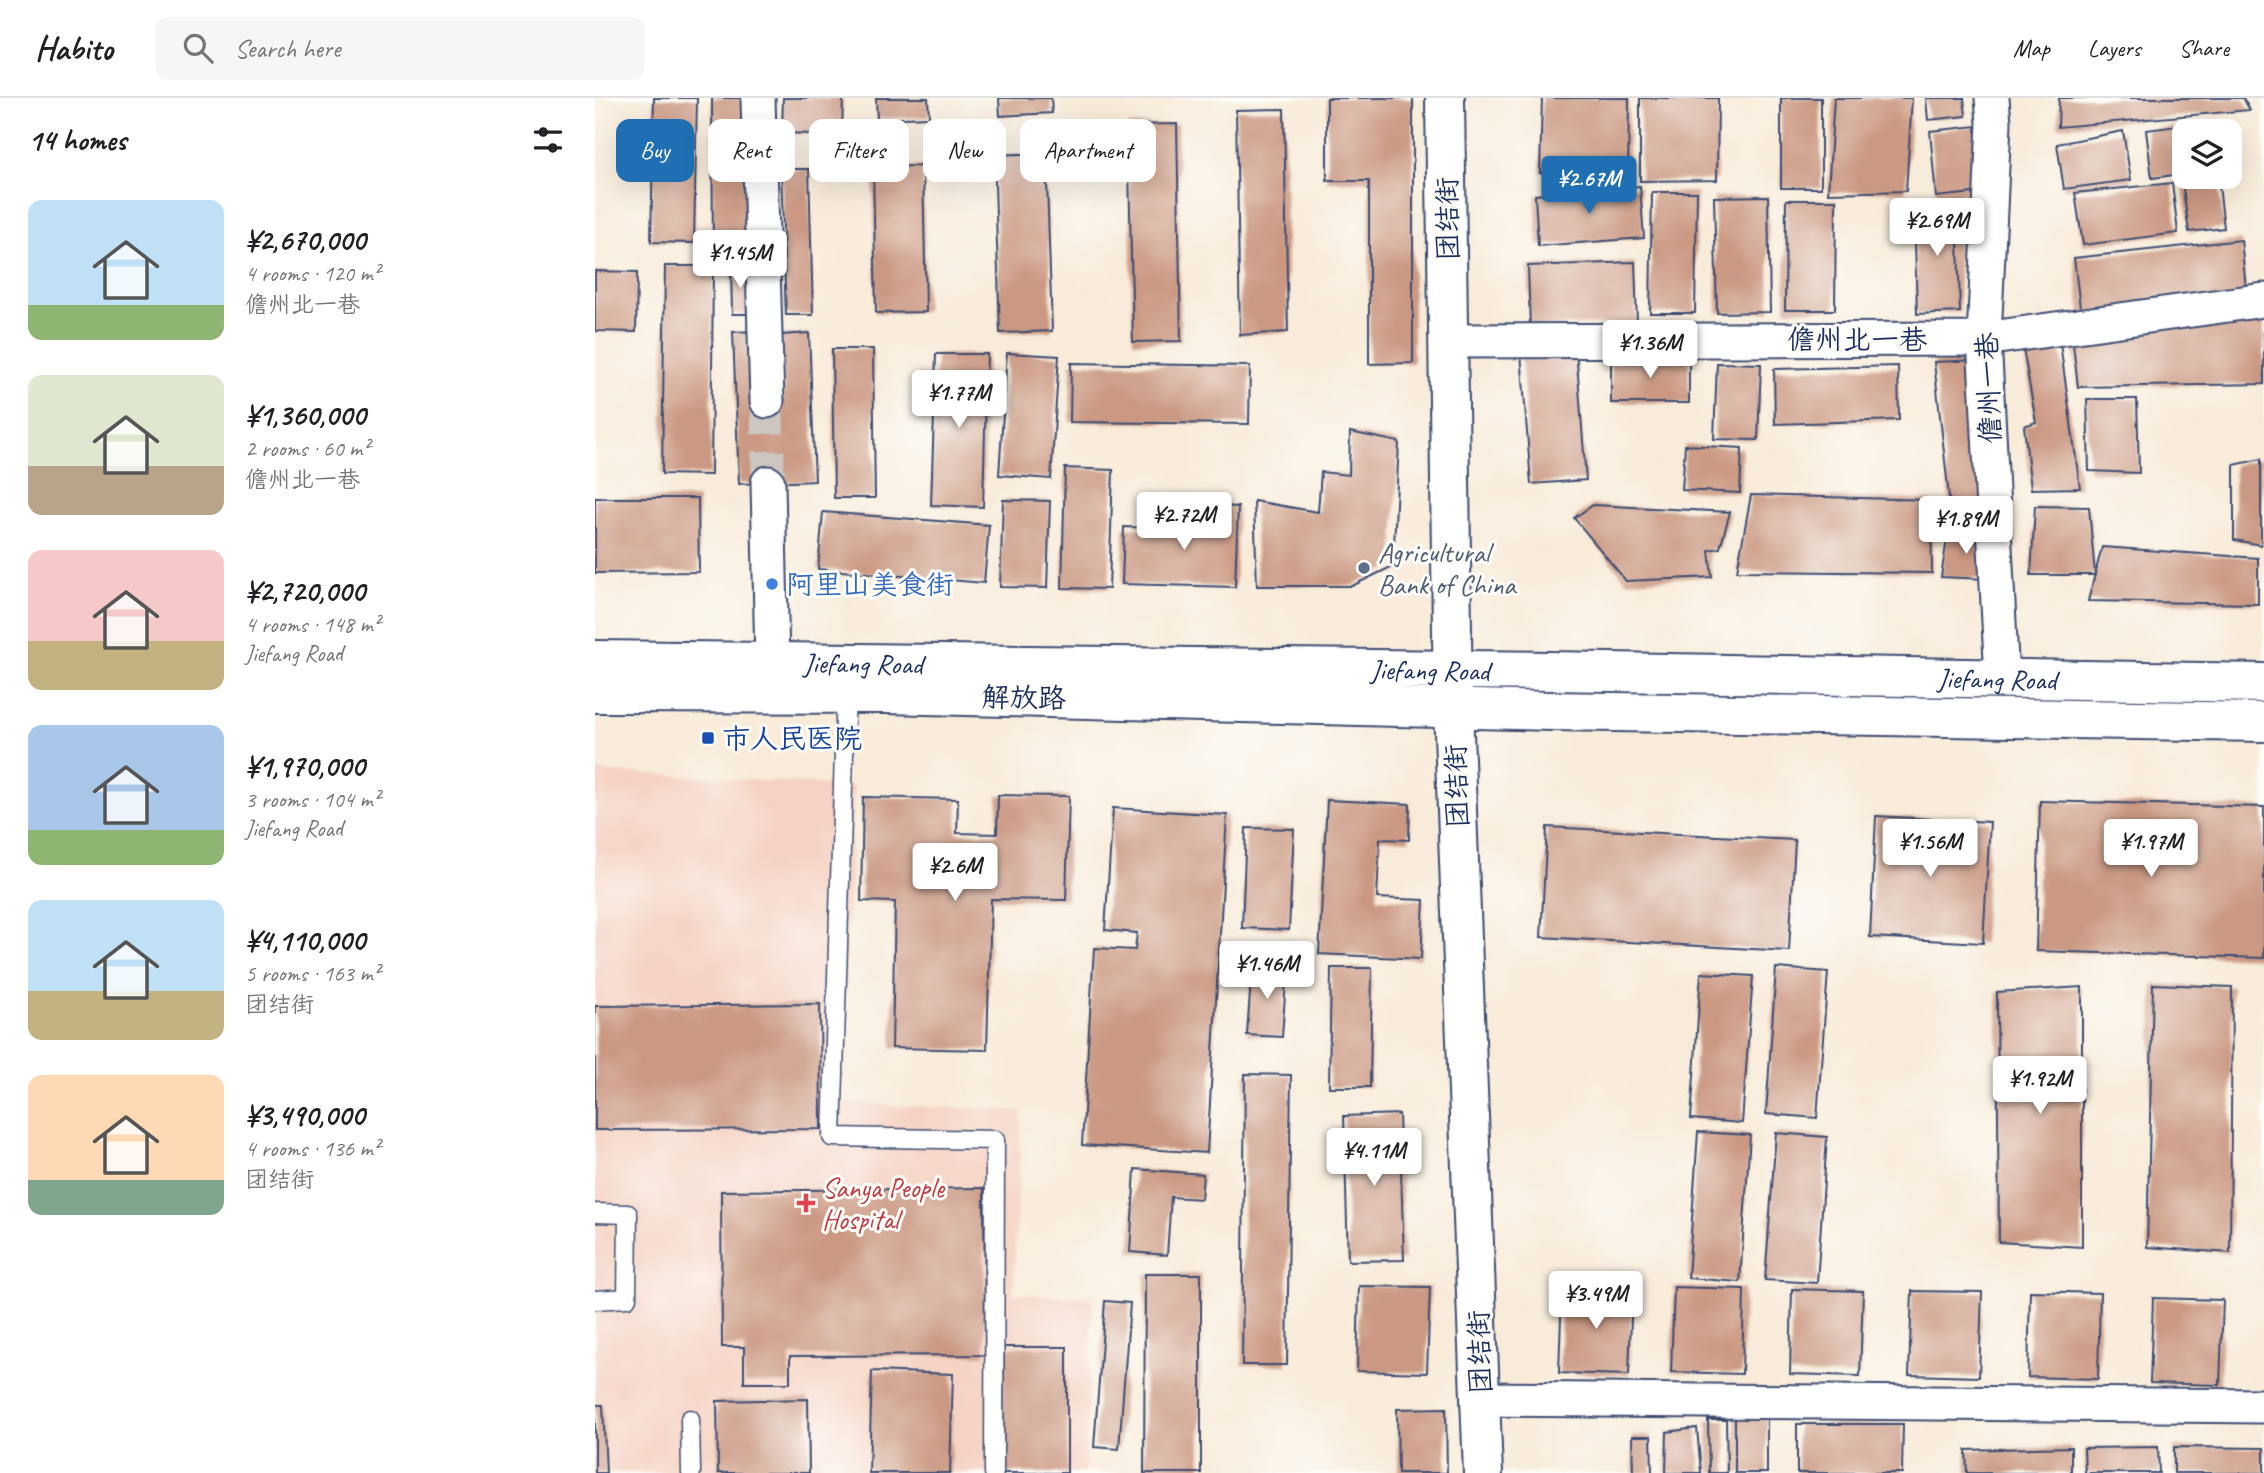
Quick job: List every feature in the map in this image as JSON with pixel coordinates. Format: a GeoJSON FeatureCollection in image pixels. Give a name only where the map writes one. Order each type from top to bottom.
{"type":"FeatureCollection","features":[{"type":"Feature","properties":{"kind":"main road","name":"团结街"},"geometry":{"type":"LineString","coordinates":[[1445,98],[1453,708],[1483,1473]]}},
{"type":"Feature","properties":{"kind":"main road","name":"Jiefang Road"},"geometry":{"type":"LineString","coordinates":[[595,660],[772,662],[846,679],[1453,670],[2264,683]]}},
{"type":"Feature","properties":{"kind":"main road","name":"解放路"},"geometry":{"type":"LineString","coordinates":[[595,693],[846,679],[1453,708]]}},
{"type":"Feature","properties":{"kind":"main road","name":"Jiefang Road"},"geometry":{"type":"LineString","coordinates":[[1453,708],[2264,722]]}},
{"type":"Feature","properties":{"kind":"street"},"geometry":{"type":"LineString","coordinates":[[758,98],[767,401]]}},
{"type":"Feature","properties":{"kind":"street","name":"儋州一巷"},"geometry":{"type":"LineString","coordinates":[[1992,98],[1994,123],[1985,339],[2001,679]]}},
{"type":"Feature","properties":{"kind":"street","name":"儋州北一巷"},"geometry":{"type":"LineString","coordinates":[[1448,341],[1985,339],[2264,300]]}},
{"type":"Feature","properties":{"kind":"street"},"geometry":{"type":"LineString","coordinates":[[768,484],[772,662]]}},
{"type":"Feature","properties":{"kind":"street"},"geometry":{"type":"LineString","coordinates":[[1481,1399],[2264,1406]]}},
{"type":"Feature","properties":{"kind":"lane"},"geometry":{"type":"LineString","coordinates":[[846,679],[832,1137],[995,1140],[994,1473]]}},
{"type":"Feature","properties":{"kind":"lane"},"geometry":{"type":"LineString","coordinates":[[595,1213],[628,1214],[627,1298],[595,1300]]}},
{"type":"Feature","properties":{"kind":"lane"},"geometry":{"type":"LineString","coordinates":[[690,1419],[691,1473]]}},
{"type":"Feature","properties":{"kind":"shaded area","name":"Sanya People Hospital"},"geometry":{"type":"Polygon","coordinates":[[[595,771],[854,786],[840,1103],[1022,1111],[1013,1294],[1093,1298],[1085,1473],[595,1473],[595,771]]]}},
{"type":"Feature","properties":{"kind":"building"},"geometry":{"type":"Polygon","coordinates":[[[654,98],[697,98],[694,243],[651,242],[652,182],[694,182],[694,119],[654,119],[654,98]]]}},
{"type":"Feature","properties":{"kind":"building"},"geometry":{"type":"Polygon","coordinates":[[[712,98],[747,98],[747,119],[712,119],[712,98]]]}},
{"type":"Feature","properties":{"kind":"building"},"geometry":{"type":"Polygon","coordinates":[[[783,98],[843,98],[842,119],[809,119],[809,134],[795,133],[795,119],[782,119],[783,98]]]}},
{"type":"Feature","properties":{"kind":"building"},"geometry":{"type":"Polygon","coordinates":[[[876,98],[928,98],[929,117],[877,119],[876,98]]]}},
{"type":"Feature","properties":{"kind":"building"},"geometry":{"type":"Polygon","coordinates":[[[999,98],[1051,98],[1052,113],[1000,116],[999,98]]]}},
{"type":"Feature","properties":{"kind":"building"},"geometry":{"type":"Polygon","coordinates":[[[1327,98],[1413,98],[1413,363],[1369,364],[1369,181],[1327,181],[1327,98]]]}},
{"type":"Feature","properties":{"kind":"building"},"geometry":{"type":"Polygon","coordinates":[[[1542,98],[1629,98],[1628,174],[1540,173],[1542,98]]]}},
{"type":"Feature","properties":{"kind":"building"},"geometry":{"type":"Polygon","coordinates":[[[1640,98],[1718,98],[1717,180],[1640,181],[1640,98]]]}},
{"type":"Feature","properties":{"kind":"building"},"geometry":{"type":"Polygon","coordinates":[[[1781,98],[1821,98],[1821,188],[1781,188],[1781,98]]]}},
{"type":"Feature","properties":{"kind":"building"},"geometry":{"type":"Polygon","coordinates":[[[1834,98],[1912,98],[1906,191],[1828,193],[1834,98]]]}},
{"type":"Feature","properties":{"kind":"building"},"geometry":{"type":"Polygon","coordinates":[[[1926,98],[1964,98],[1966,116],[1928,120],[1926,98]]]}},
{"type":"Feature","properties":{"kind":"building"},"geometry":{"type":"Polygon","coordinates":[[[2059,98],[2243,98],[2250,110],[2058,127],[2059,98]]]}},
{"type":"Feature","properties":{"kind":"building"},"geometry":{"type":"Polygon","coordinates":[[[1284,109],[1288,332],[1240,335],[1236,110],[1284,109]]]}},
{"type":"Feature","properties":{"kind":"building"},"geometry":{"type":"Polygon","coordinates":[[[1156,124],[1177,124],[1181,341],[1133,342],[1129,182],[1156,182],[1156,124]]]}},
{"type":"Feature","properties":{"kind":"building"},"geometry":{"type":"Polygon","coordinates":[[[1977,126],[1983,192],[1936,197],[1930,131],[1977,126]]]}},
{"type":"Feature","properties":{"kind":"building"},"geometry":{"type":"Polygon","coordinates":[[[2172,127],[2172,175],[2152,178],[2146,130],[2172,127]]]}},
{"type":"Feature","properties":{"kind":"building"},"geometry":{"type":"Polygon","coordinates":[[[2123,131],[2131,180],[2064,189],[2057,144],[2123,131]]]}},
{"type":"Feature","properties":{"kind":"building"},"geometry":{"type":"Polygon","coordinates":[[[1020,154],[1020,182],[1047,182],[1052,331],[1000,333],[995,182],[1006,182],[1006,155],[1020,154]]]}},
{"type":"Feature","properties":{"kind":"building"},"geometry":{"type":"Polygon","coordinates":[[[909,166],[923,166],[926,312],[876,313],[873,182],[909,182],[909,166]]]}},
{"type":"Feature","properties":{"kind":"building"},"geometry":{"type":"Polygon","coordinates":[[[795,169],[809,169],[813,315],[786,315],[781,182],[795,182],[795,169]]]}},
{"type":"Feature","properties":{"kind":"building"},"geometry":{"type":"Polygon","coordinates":[[[713,182],[748,182],[749,247],[713,248],[713,182]]]}},
{"type":"Feature","properties":{"kind":"building"},"geometry":{"type":"Polygon","coordinates":[[[2172,183],[2178,233],[2083,245],[2075,193],[2172,183]]]}},
{"type":"Feature","properties":{"kind":"building"},"geometry":{"type":"Polygon","coordinates":[[[1640,186],[1644,238],[1538,246],[1535,195],[1640,186]]]}},
{"type":"Feature","properties":{"kind":"building"},"geometry":{"type":"Polygon","coordinates":[[[2183,189],[2219,189],[2224,228],[2189,232],[2183,189]]]}},
{"type":"Feature","properties":{"kind":"building"},"geometry":{"type":"Polygon","coordinates":[[[1652,192],[1697,192],[1695,313],[1650,313],[1652,192]]]}},
{"type":"Feature","properties":{"kind":"building"},"geometry":{"type":"Polygon","coordinates":[[[1768,196],[1770,312],[1717,313],[1714,197],[1768,196]]]}},
{"type":"Feature","properties":{"kind":"building"},"geometry":{"type":"Polygon","coordinates":[[[1786,200],[1836,200],[1835,310],[1785,310],[1786,200]]]}},
{"type":"Feature","properties":{"kind":"building"},"geometry":{"type":"Polygon","coordinates":[[[1957,203],[1960,312],[1917,314],[1914,204],[1957,203]]]}},
{"type":"Feature","properties":{"kind":"building"},"geometry":{"type":"Polygon","coordinates":[[[2241,240],[2247,298],[2081,316],[2074,258],[2241,240]]]}},
{"type":"Feature","properties":{"kind":"building"},"geometry":{"type":"Polygon","coordinates":[[[1635,262],[1637,323],[1530,327],[1528,266],[1635,262]]]}},
{"type":"Feature","properties":{"kind":"building"},"geometry":{"type":"Polygon","coordinates":[[[748,265],[749,314],[732,314],[731,266],[748,265]]]}},
{"type":"Feature","properties":{"kind":"building"},"geometry":{"type":"Polygon","coordinates":[[[665,266],[713,266],[711,475],[662,474],[665,266]]]}},
{"type":"Feature","properties":{"kind":"building"},"geometry":{"type":"Polygon","coordinates":[[[595,271],[637,272],[636,332],[595,331],[595,271]]]}},
{"type":"Feature","properties":{"kind":"building"},"geometry":{"type":"Polygon","coordinates":[[[2264,316],[2264,384],[2078,387],[2072,335],[2264,316]]]}},
{"type":"Feature","properties":{"kind":"building"},"geometry":{"type":"Polygon","coordinates":[[[759,331],[762,401],[784,400],[781,335],[809,333],[815,481],[739,484],[733,332],[759,331]]]}},
{"type":"Feature","properties":{"kind":"building"},"geometry":{"type":"Polygon","coordinates":[[[2059,336],[2080,488],[2031,489],[2024,426],[2036,422],[2022,343],[2059,336]]]}},
{"type":"Feature","properties":{"kind":"building"},"geometry":{"type":"Polygon","coordinates":[[[832,349],[873,349],[875,498],[834,498],[832,349]]]}},
{"type":"Feature","properties":{"kind":"building"},"geometry":{"type":"Polygon","coordinates":[[[1576,349],[1586,480],[1531,484],[1521,353],[1576,349]]]}},
{"type":"Feature","properties":{"kind":"building"},"geometry":{"type":"Polygon","coordinates":[[[1007,353],[1059,356],[1051,479],[999,475],[1007,353]]]}},
{"type":"Feature","properties":{"kind":"building"},"geometry":{"type":"Polygon","coordinates":[[[936,354],[987,354],[983,507],[931,505],[936,354]]]}},
{"type":"Feature","properties":{"kind":"building"},"geometry":{"type":"Polygon","coordinates":[[[1611,357],[1689,357],[1689,403],[1611,403],[1611,357]]]}},
{"type":"Feature","properties":{"kind":"building"},"geometry":{"type":"Polygon","coordinates":[[[1978,360],[1985,499],[1950,506],[1934,362],[1978,360]]]}},
{"type":"Feature","properties":{"kind":"building"},"geometry":{"type":"Polygon","coordinates":[[[1071,363],[1250,366],[1249,424],[1070,422],[1071,363]]]}},
{"type":"Feature","properties":{"kind":"building"},"geometry":{"type":"Polygon","coordinates":[[[1717,363],[1761,364],[1758,440],[1714,439],[1717,363]]]}},
{"type":"Feature","properties":{"kind":"building"},"geometry":{"type":"Polygon","coordinates":[[[1898,366],[1899,420],[1775,424],[1774,369],[1898,366]]]}},
{"type":"Feature","properties":{"kind":"building"},"geometry":{"type":"Polygon","coordinates":[[[2087,399],[2137,399],[2139,473],[2089,471],[2087,399]]]}},
{"type":"Feature","properties":{"kind":"building"},"geometry":{"type":"Polygon","coordinates":[[[1350,432],[1399,442],[1393,566],[1352,586],[1257,586],[1254,501],[1318,512],[1321,472],[1349,475],[1350,432]]]}},
{"type":"Feature","properties":{"kind":"building"},"geometry":{"type":"Polygon","coordinates":[[[1685,445],[1742,448],[1740,493],[1682,490],[1685,445]]]}},
{"type":"Feature","properties":{"kind":"building"},"geometry":{"type":"Polygon","coordinates":[[[2261,459],[2261,545],[2234,540],[2234,465],[2261,459]]]}},
{"type":"Feature","properties":{"kind":"building"},"geometry":{"type":"Polygon","coordinates":[[[1065,468],[1113,470],[1109,589],[1062,588],[1065,468]]]}},
{"type":"Feature","properties":{"kind":"building"},"geometry":{"type":"Polygon","coordinates":[[[1751,495],[1931,500],[1932,573],[1737,571],[1751,495]]]}},
{"type":"Feature","properties":{"kind":"building"},"geometry":{"type":"Polygon","coordinates":[[[595,498],[698,498],[699,572],[595,573],[595,498]]]}},
{"type":"Feature","properties":{"kind":"building"},"geometry":{"type":"Polygon","coordinates":[[[1003,500],[1050,501],[1047,588],[1000,587],[1003,500]]]}},
{"type":"Feature","properties":{"kind":"building"},"geometry":{"type":"Polygon","coordinates":[[[1199,505],[1238,507],[1235,587],[1122,584],[1124,527],[1198,529],[1199,505]]]}},
{"type":"Feature","properties":{"kind":"building"},"geometry":{"type":"Polygon","coordinates":[[[1593,505],[1730,512],[1720,548],[1709,550],[1712,577],[1626,581],[1574,518],[1593,505]]]}},
{"type":"Feature","properties":{"kind":"building"},"geometry":{"type":"Polygon","coordinates":[[[2035,506],[2089,507],[2095,575],[2031,575],[2035,506]]]}},
{"type":"Feature","properties":{"kind":"building"},"geometry":{"type":"Polygon","coordinates":[[[823,512],[989,525],[984,583],[818,569],[823,512]]]}},
{"type":"Feature","properties":{"kind":"building"},"geometry":{"type":"Polygon","coordinates":[[[1987,532],[1986,579],[1941,577],[1948,533],[1987,532]]]}},
{"type":"Feature","properties":{"kind":"building"},"geometry":{"type":"Polygon","coordinates":[[[2102,547],[2258,558],[2258,604],[2088,601],[2102,547]]]}},
{"type":"Feature","properties":{"kind":"building"},"geometry":{"type":"Polygon","coordinates":[[[998,795],[1069,796],[1066,900],[991,899],[987,1050],[892,1048],[895,902],[861,901],[863,797],[958,799],[957,833],[997,834],[998,795]]]}},
{"type":"Feature","properties":{"kind":"building"},"geometry":{"type":"Polygon","coordinates":[[[1327,800],[1410,804],[1409,840],[1380,839],[1377,898],[1424,900],[1421,959],[1319,954],[1327,800]]]}},
{"type":"Feature","properties":{"kind":"building"},"geometry":{"type":"Polygon","coordinates":[[[2040,801],[2264,807],[2264,958],[2036,951],[2040,801]]]}},
{"type":"Feature","properties":{"kind":"building"},"geometry":{"type":"Polygon","coordinates":[[[1113,808],[1227,815],[1207,1153],[1082,1145],[1094,948],[1135,950],[1137,933],[1105,930],[1113,808]]]}},
{"type":"Feature","properties":{"kind":"building"},"geometry":{"type":"Polygon","coordinates":[[[1876,816],[1990,822],[1983,943],[1870,937],[1876,816]]]}},
{"type":"Feature","properties":{"kind":"building"},"geometry":{"type":"Polygon","coordinates":[[[1547,827],[1795,840],[1789,951],[1541,937],[1547,827]]]}},
{"type":"Feature","properties":{"kind":"building"},"geometry":{"type":"Polygon","coordinates":[[[1246,828],[1294,829],[1289,930],[1242,928],[1246,828]]]}},
{"type":"Feature","properties":{"kind":"building"},"geometry":{"type":"Polygon","coordinates":[[[1252,965],[1287,967],[1282,1037],[1247,1035],[1252,965]]]}},
{"type":"Feature","properties":{"kind":"building"},"geometry":{"type":"Polygon","coordinates":[[[1331,968],[1372,968],[1370,1087],[1329,1087],[1331,968]]]}},
{"type":"Feature","properties":{"kind":"building"},"geometry":{"type":"Polygon","coordinates":[[[1776,968],[1828,972],[1817,1118],[1766,1114],[1776,968]]]}},
{"type":"Feature","properties":{"kind":"building"},"geometry":{"type":"Polygon","coordinates":[[[1701,973],[1753,976],[1742,1123],[1691,1119],[1701,973]]]}},
{"type":"Feature","properties":{"kind":"building"},"geometry":{"type":"Polygon","coordinates":[[[2153,984],[2232,987],[2230,1253],[2147,1247],[2153,984]]]}},
{"type":"Feature","properties":{"kind":"building"},"geometry":{"type":"Polygon","coordinates":[[[2082,987],[2082,1247],[1999,1242],[1997,992],[2082,987]]]}},
{"type":"Feature","properties":{"kind":"building"},"geometry":{"type":"Polygon","coordinates":[[[820,1004],[821,1129],[595,1130],[595,1006],[820,1004]]]}},
{"type":"Feature","properties":{"kind":"building"},"geometry":{"type":"Polygon","coordinates":[[[1245,1074],[1291,1075],[1287,1365],[1242,1365],[1245,1074]]]}},
{"type":"Feature","properties":{"kind":"building"},"geometry":{"type":"Polygon","coordinates":[[[1399,1114],[1404,1260],[1348,1261],[1344,1116],[1399,1114]]]}},
{"type":"Feature","properties":{"kind":"building"},"geometry":{"type":"Polygon","coordinates":[[[1698,1132],[1750,1135],[1740,1282],[1688,1278],[1698,1132]]]}},
{"type":"Feature","properties":{"kind":"building"},"geometry":{"type":"Polygon","coordinates":[[[1776,1133],[1827,1137],[1817,1283],[1765,1280],[1776,1133]]]}},
{"type":"Feature","properties":{"kind":"building"},"geometry":{"type":"Polygon","coordinates":[[[1135,1169],[1203,1174],[1201,1199],[1171,1197],[1167,1255],[1130,1252],[1135,1169]]]}},
{"type":"Feature","properties":{"kind":"building"},"geometry":{"type":"Polygon","coordinates":[[[984,1188],[985,1355],[790,1356],[790,1383],[744,1383],[744,1347],[722,1347],[721,1191],[984,1188]]]}},
{"type":"Feature","properties":{"kind":"building"},"geometry":{"type":"Polygon","coordinates":[[[1145,1274],[1201,1274],[1201,1473],[1144,1473],[1145,1274]]]}},
{"type":"Feature","properties":{"kind":"building"},"geometry":{"type":"Polygon","coordinates":[[[1359,1286],[1430,1287],[1427,1373],[1357,1371],[1359,1286]]]}},
{"type":"Feature","properties":{"kind":"building"},"geometry":{"type":"Polygon","coordinates":[[[1674,1287],[1744,1289],[1742,1374],[1671,1372],[1674,1287]]]}},
{"type":"Feature","properties":{"kind":"building"},"geometry":{"type":"Polygon","coordinates":[[[1562,1288],[1632,1290],[1629,1375],[1559,1373],[1562,1288]]]}},
{"type":"Feature","properties":{"kind":"building"},"geometry":{"type":"Polygon","coordinates":[[[1792,1289],[1863,1291],[1860,1376],[1790,1374],[1792,1289]]]}},
{"type":"Feature","properties":{"kind":"building"},"geometry":{"type":"Polygon","coordinates":[[[1912,1291],[1982,1292],[1979,1377],[1909,1375],[1912,1291]]]}},
{"type":"Feature","properties":{"kind":"building"},"geometry":{"type":"Polygon","coordinates":[[[2030,1291],[2100,1293],[2098,1379],[2028,1377],[2030,1291]]]}},
{"type":"Feature","properties":{"kind":"building"},"geometry":{"type":"Polygon","coordinates":[[[2153,1298],[2223,1300],[2220,1385],[2150,1383],[2153,1298]]]}},
{"type":"Feature","properties":{"kind":"building"},"geometry":{"type":"Polygon","coordinates":[[[1105,1301],[1130,1303],[1119,1449],[1094,1447],[1105,1301]]]}},
{"type":"Feature","properties":{"kind":"building"},"geometry":{"type":"Polygon","coordinates":[[[1004,1347],[1067,1347],[1067,1473],[1003,1473],[1004,1347]]]}},
{"type":"Feature","properties":{"kind":"building"},"geometry":{"type":"Polygon","coordinates":[[[872,1371],[953,1374],[950,1473],[869,1473],[872,1371]]]}},
{"type":"Feature","properties":{"kind":"building"},"geometry":{"type":"Polygon","coordinates":[[[808,1399],[809,1473],[718,1473],[717,1401],[808,1399]]]}},
{"type":"Feature","properties":{"kind":"building"},"geometry":{"type":"Polygon","coordinates":[[[595,1405],[603,1405],[606,1473],[595,1473],[595,1405]]]}},
{"type":"Feature","properties":{"kind":"building"},"geometry":{"type":"Polygon","coordinates":[[[1446,1408],[1447,1473],[1398,1473],[1397,1409],[1446,1408]]]}},
{"type":"Feature","properties":{"kind":"building"},"geometry":{"type":"Polygon","coordinates":[[[1735,1418],[1767,1418],[1767,1473],[1735,1473],[1735,1418]]]}},
{"type":"Feature","properties":{"kind":"building"},"geometry":{"type":"Polygon","coordinates":[[[1708,1420],[1726,1420],[1727,1473],[1709,1473],[1708,1420]]]}},
{"type":"Feature","properties":{"kind":"building"},"geometry":{"type":"Polygon","coordinates":[[[1797,1424],[1903,1424],[1902,1473],[1797,1473],[1797,1424]]]}},
{"type":"Feature","properties":{"kind":"building"},"geometry":{"type":"Polygon","coordinates":[[[1697,1428],[1701,1473],[1666,1473],[1667,1432],[1697,1428]]]}},
{"type":"Feature","properties":{"kind":"building"},"geometry":{"type":"Polygon","coordinates":[[[1632,1436],[1651,1436],[1652,1473],[1633,1473],[1632,1436]]]}},
{"type":"Feature","properties":{"kind":"building"},"geometry":{"type":"Polygon","coordinates":[[[2071,1447],[2071,1473],[1967,1473],[1966,1450],[2071,1447]]]}},
{"type":"Feature","properties":{"kind":"building"},"geometry":{"type":"Polygon","coordinates":[[[2158,1447],[2159,1473],[2085,1473],[2084,1448],[2158,1447]]]}},
{"type":"Feature","properties":{"kind":"building"},"geometry":{"type":"Polygon","coordinates":[[[2174,1447],[2264,1448],[2264,1473],[2174,1473],[2174,1447]]]}},
{"type":"Feature","properties":{"kind":"tunnel"},"geometry":{"type":"LineString","coordinates":[[767,401],[768,483]]}},
{"type":"Feature","properties":{"kind":"place","name":"Agricultural Bank of China"},"geometry":{"type":"Point","coordinates":[1364,568]}},
{"type":"Feature","properties":{"kind":"place","name":"阿里山美食街"},"geometry":{"type":"Point","coordinates":[772,584]}},
{"type":"Feature","properties":{"kind":"place","name":"市人民医院"},"geometry":{"type":"Point","coordinates":[708,738]}},
{"type":"Feature","properties":{"kind":"place","name":"Sanya People Hospital"},"geometry":{"type":"Point","coordinates":[806,1203]}}]}
